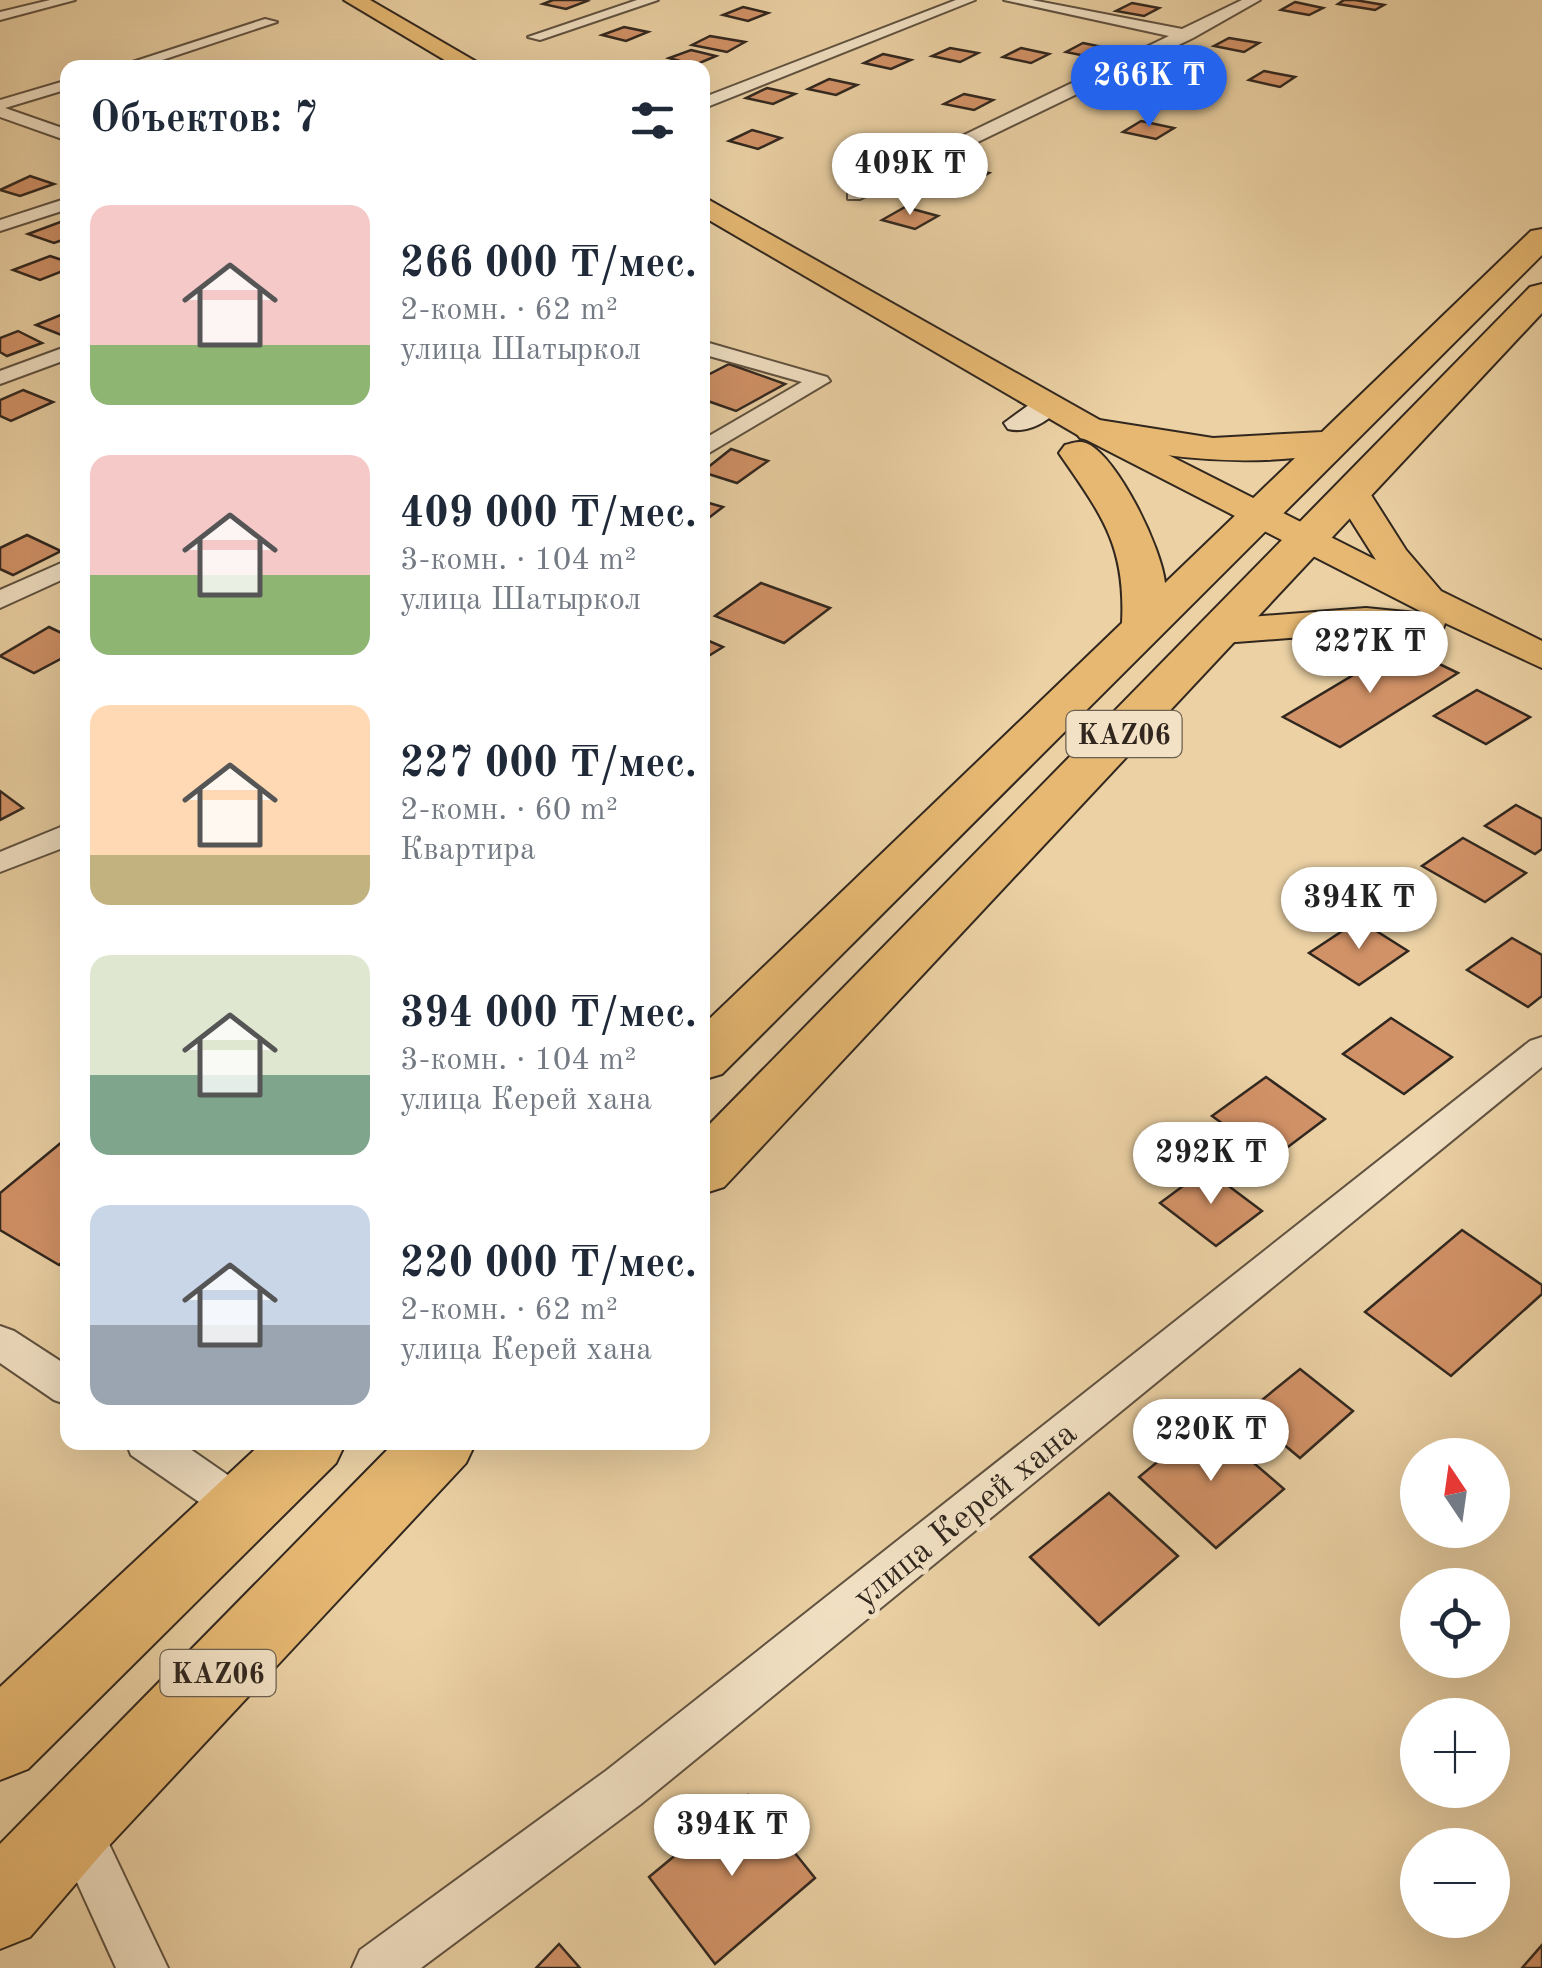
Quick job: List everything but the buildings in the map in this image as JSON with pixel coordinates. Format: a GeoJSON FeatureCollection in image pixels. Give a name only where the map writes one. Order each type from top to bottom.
{"type":"FeatureCollection","features":[{"type":"Feature","properties":{"kind":"highway","name":"KАZ06"},"geometry":{"type":"LineString","coordinates":[[710,1052],[1542,238]]}},
{"type":"Feature","properties":{"kind":"highway","name":"KАZ06"},"geometry":{"type":"LineString","coordinates":[[710,1163],[1224,631],[1542,294]]}},
{"type":"Feature","properties":{"kind":"highway"},"geometry":{"type":"LineString","coordinates":[[1086,442],[1258,452],[1334,440]]}},
{"type":"Feature","properties":{"kind":"highway"},"geometry":{"type":"LineString","coordinates":[[1086,442],[1132,528],[1145,574],[1144,627]]}},
{"type":"Feature","properties":{"kind":"highway","name":"KАZ06"},"geometry":{"type":"LineString","coordinates":[[0,1741],[303,1450]]}},
{"type":"Feature","properties":{"kind":"highway","name":"KАZ06"},"geometry":{"type":"LineString","coordinates":[[0,1908],[74,1823],[433,1450]]}},
{"type":"Feature","properties":{"kind":"main road"},"geometry":{"type":"LineString","coordinates":[[355,0],[462,60]]}},
{"type":"Feature","properties":{"kind":"main road"},"geometry":{"type":"LineString","coordinates":[[330,5],[423,60]]}},
{"type":"Feature","properties":{"kind":"main road"},"geometry":{"type":"LineString","coordinates":[[710,209],[1047,405],[1086,442]]}},
{"type":"Feature","properties":{"kind":"main road"},"geometry":{"type":"LineString","coordinates":[[710,240],[1019,423],[1086,442],[1430,614],[1542,656]]}},
{"type":"Feature","properties":{"kind":"main road"},"geometry":{"type":"LineString","coordinates":[[1019,423],[1047,405]]}},
{"type":"Feature","properties":{"kind":"main road"},"geometry":{"type":"LineString","coordinates":[[1353,496],[1430,614],[1542,681]]}},
{"type":"Feature","properties":{"kind":"main road"},"geometry":{"type":"LineString","coordinates":[[1224,631],[1430,614]]}},
{"type":"Feature","properties":{"kind":"street"},"geometry":{"type":"LineString","coordinates":[[0,16],[68,0]]}},
{"type":"Feature","properties":{"kind":"street"},"geometry":{"type":"LineString","coordinates":[[536,37],[651,0]]}},
{"type":"Feature","properties":{"kind":"street"},"geometry":{"type":"LineString","coordinates":[[710,101],[968,0]]}},
{"type":"Feature","properties":{"kind":"street"},"geometry":{"type":"LineString","coordinates":[[1011,0],[1188,35]]}},
{"type":"Feature","properties":{"kind":"street"},"geometry":{"type":"LineString","coordinates":[[854,195],[1253,0]]}},
{"type":"Feature","properties":{"kind":"street"},"geometry":{"type":"LineString","coordinates":[[147,60],[270,22]]}},
{"type":"Feature","properties":{"kind":"street"},"geometry":{"type":"LineString","coordinates":[[0,104],[60,86]]}},
{"type":"Feature","properties":{"kind":"street"},"geometry":{"type":"LineString","coordinates":[[0,112],[60,133]]}},
{"type":"Feature","properties":{"kind":"street"},"geometry":{"type":"LineString","coordinates":[[0,226],[60,206]]}},
{"type":"Feature","properties":{"kind":"street"},"geometry":{"type":"LineString","coordinates":[[710,350],[820,381],[710,445]]}},
{"type":"Feature","properties":{"kind":"street"},"geometry":{"type":"LineString","coordinates":[[0,378],[60,355]]}},
{"type":"Feature","properties":{"kind":"street"},"geometry":{"type":"LineString","coordinates":[[0,600],[60,571]]}},
{"type":"Feature","properties":{"kind":"street"},"geometry":{"type":"LineString","coordinates":[[0,862],[60,838]]}},
{"type":"Feature","properties":{"kind":"street","name":"улица Керей хана"},"geometry":{"type":"LineString","coordinates":[[378,1968],[624,1787],[1542,1049]]}},
{"type":"Feature","properties":{"kind":"street"},"geometry":{"type":"LineString","coordinates":[[0,1342],[60,1383]]}},
{"type":"Feature","properties":{"kind":"street"},"geometry":{"type":"LineString","coordinates":[[158,1450],[243,1509]]}},
{"type":"Feature","properties":{"kind":"street"},"geometry":{"type":"LineString","coordinates":[[74,1823],[142,1968]]}}]}
